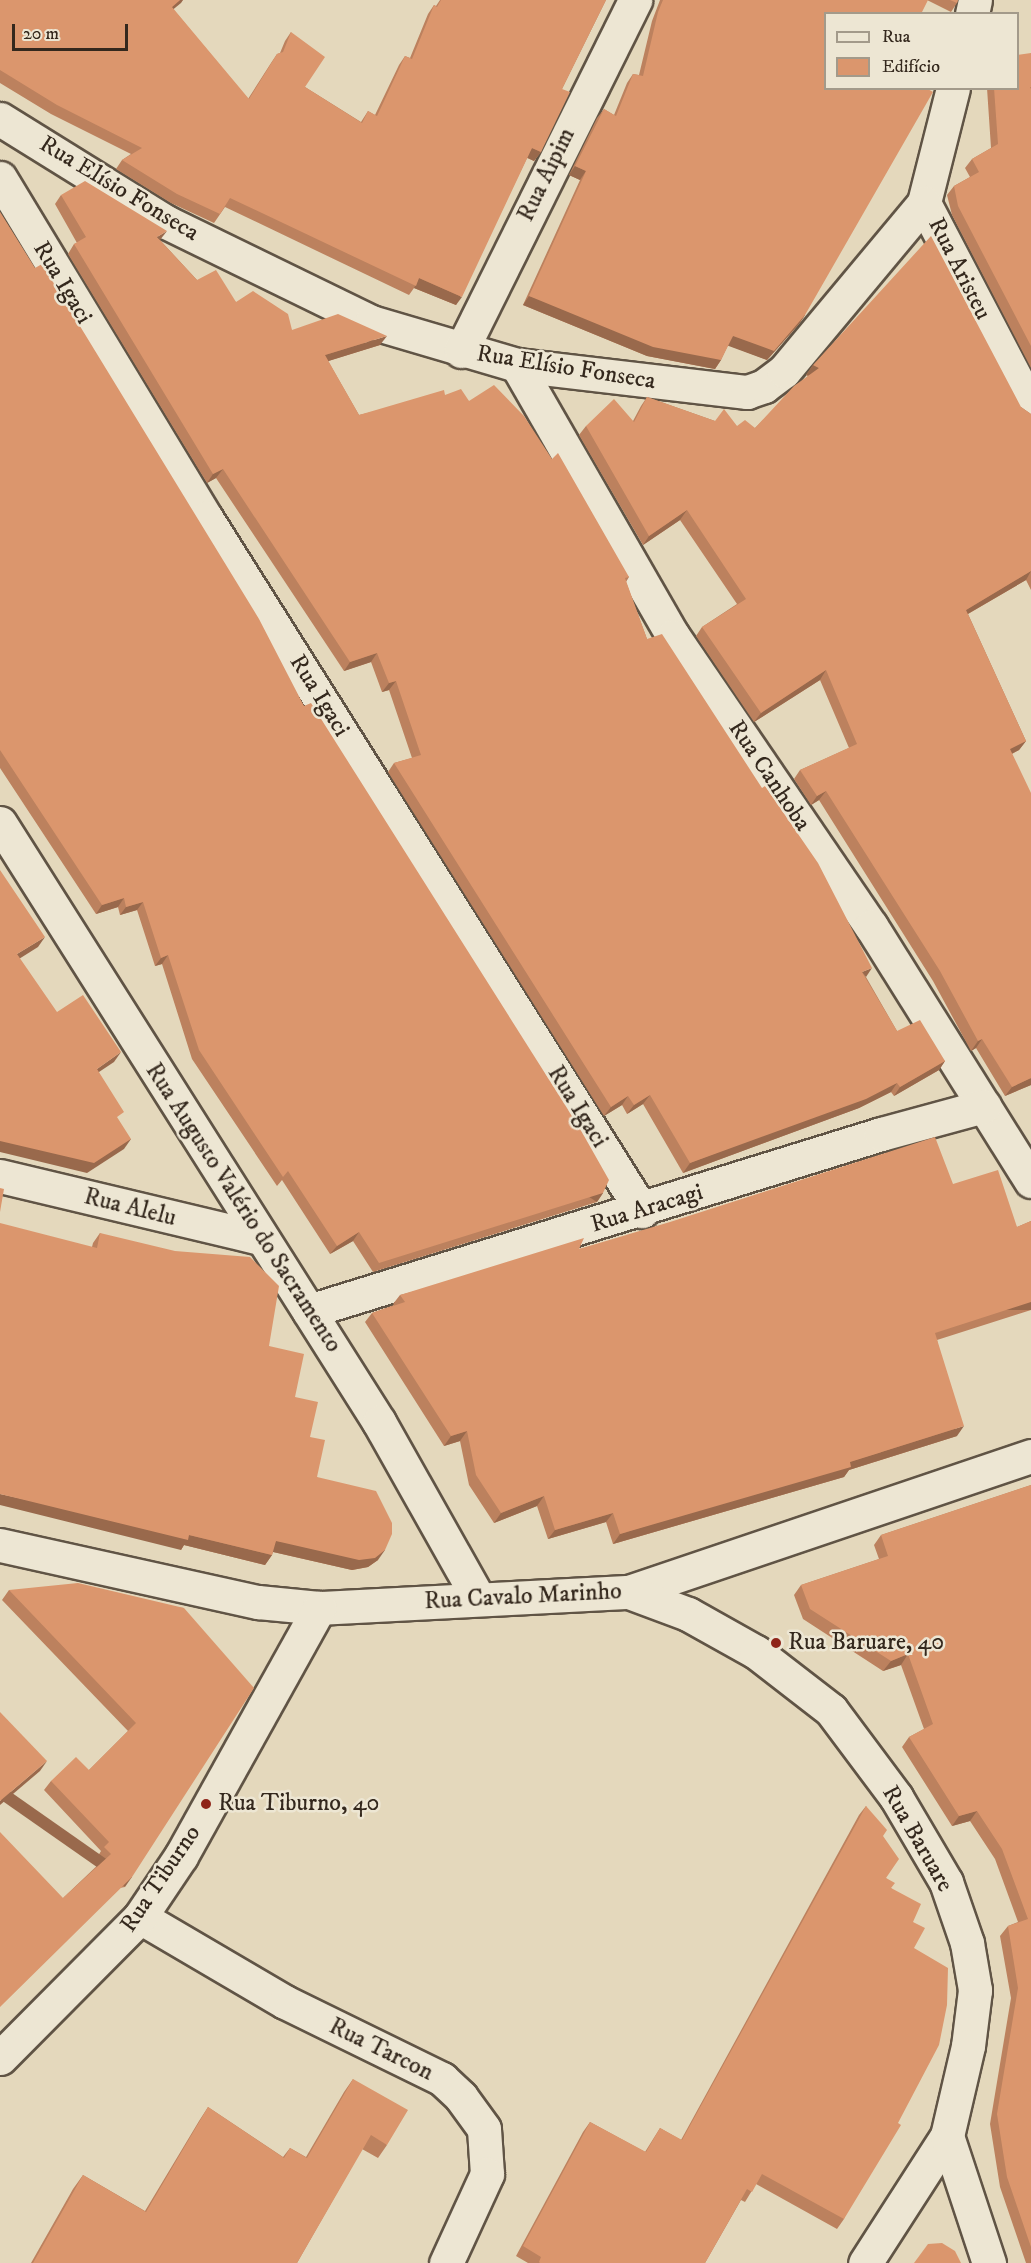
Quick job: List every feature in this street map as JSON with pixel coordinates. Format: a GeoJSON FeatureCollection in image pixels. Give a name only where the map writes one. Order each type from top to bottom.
{"type":"FeatureCollection","features":[{"type":"Feature","properties":{"kind":"street","name":"Rua Aipim"},"geometry":{"type":"LineString","coordinates":[[461,351],[635,0]]}},
{"type":"Feature","properties":{"kind":"street","name":"Rua Aristeu"},"geometry":{"type":"LineString","coordinates":[[952,90],[924,203],[1031,408]]}},
{"type":"Feature","properties":{"kind":"street","name":"Rua Elísio Fonseca"},"geometry":{"type":"LineString","coordinates":[[0,119],[166,222],[371,322],[461,351],[517,365],[747,392],[764,386],[784,371],[924,203]]}},
{"type":"Feature","properties":{"kind":"street","name":"Rua Igaci"},"geometry":{"type":"LineString","coordinates":[[0,178],[206,518],[642,1210]]}},
{"type":"Feature","properties":{"kind":"street","name":"Rua Canhoba"},"geometry":{"type":"LineString","coordinates":[[517,365],[673,636],[871,926],[1031,1181]]}},
{"type":"Feature","properties":{"kind":"street","name":"Rua Augusto Valério do Sacramento"},"geometry":{"type":"LineString","coordinates":[[0,823],[260,1238],[379,1422],[478,1598]]}},
{"type":"Feature","properties":{"kind":"street","name":"Rua Aracagi"},"geometry":{"type":"LineString","coordinates":[[309,1311],[642,1210],[881,1134],[984,1106]]}},
{"type":"Feature","properties":{"kind":"street","name":"Rua Alelu"},"geometry":{"type":"LineString","coordinates":[[0,1176],[260,1238]]}},
{"type":"Feature","properties":{"kind":"street","name":"Rua Cavalo Marinho"},"geometry":{"type":"LineString","coordinates":[[8,1556],[258,1602],[319,1608],[629,1592],[1031,1456]]}},
{"type":"Feature","properties":{"kind":"street","name":"Rua Baruare"},"geometry":{"type":"LineString","coordinates":[[629,1592],[688,1614],[756,1652],[831,1710],[896,1797],[946,1882],[967,1943],[975,1990],[968,2046],[947,2136],[866,2263]]}},
{"type":"Feature","properties":{"kind":"street","name":"Rua Tiburno"},"geometry":{"type":"LineString","coordinates":[[0,2058],[140,1917],[181,1856],[319,1608]]}},
{"type":"Feature","properties":{"kind":"street","name":"Rua Tarcon"},"geometry":{"type":"LineString","coordinates":[[140,1917],[285,2002],[442,2079],[461,2097],[484,2129],[487,2174],[446,2263]]}},
{"type":"Feature","properties":{"kind":"street"},"geometry":{"type":"LineString","coordinates":[[947,2136],[989,2263]]}},
{"type":"Feature","properties":{"kind":"building"},"geometry":{"type":"Polygon","coordinates":[[[0,0],[180,0],[172,7],[249,99],[277,54],[283,52],[291,32],[325,57],[305,87],[362,123],[368,111],[377,116],[405,56],[412,59],[434,5],[437,7],[441,0],[606,0],[562,89],[570,92],[541,152],[532,148],[462,297],[419,278],[416,286],[230,198],[220,214],[177,194],[122,160],[142,148],[57,105],[0,70],[0,0]]]}},
{"type":"Feature","properties":{"kind":"building"},"geometry":{"type":"Polygon","coordinates":[[[663,0],[928,0],[922,12],[824,12],[824,90],[930,90],[933,92],[805,315],[774,351],[733,336],[721,360],[653,347],[529,296],[586,171],[575,166],[604,109],[616,116],[633,74],[643,76],[663,0]]]}},
{"type":"Feature","properties":{"kind":"building"},"geometry":{"type":"Polygon","coordinates":[[[1031,53],[1031,346],[958,206],[954,186],[979,172],[972,159],[998,144],[994,90],[1019,90],[1019,55],[1031,53]]]}},
{"type":"Feature","properties":{"kind":"building"},"geometry":{"type":"Polygon","coordinates":[[[85,181],[167,231],[157,237],[197,280],[216,270],[236,302],[253,291],[288,314],[292,330],[338,314],[387,336],[325,355],[359,415],[444,390],[445,395],[461,389],[469,401],[494,385],[524,416],[552,459],[558,453],[629,577],[625,578],[647,639],[662,634],[762,788],[765,786],[818,863],[872,968],[862,972],[897,1031],[920,1020],[945,1061],[900,1087],[897,1083],[866,1099],[690,1163],[650,1095],[634,1105],[628,1096],[611,1107],[394,763],[421,755],[396,681],[389,683],[377,653],[350,662],[223,469],[213,474],[74,244],[86,237],[61,195],[85,181]]]}},
{"type":"Feature","properties":{"kind":"building"},"geometry":{"type":"Polygon","coordinates":[[[0,212],[35,268],[42,264],[259,619],[304,706],[311,703],[579,1127],[609,1180],[603,1193],[379,1263],[359,1232],[337,1246],[288,1171],[283,1177],[199,1050],[168,955],[161,958],[143,902],[126,907],[124,898],[102,905],[0,750],[0,212]]]}},
{"type":"Feature","properties":{"kind":"building"},"geometry":{"type":"Polygon","coordinates":[[[931,236],[1021,407],[1031,414],[1031,571],[966,610],[1026,741],[1010,749],[1031,793],[1031,1078],[1012,1087],[982,1039],[978,1041],[940,971],[826,791],[817,796],[800,770],[857,744],[826,670],[761,713],[702,627],[746,599],[687,510],[649,536],[586,426],[614,399],[634,422],[647,397],[715,421],[724,409],[737,426],[745,420],[755,428],[794,386],[819,368],[813,365],[931,236]]]}},
{"type":"Feature","properties":{"kind":"building"},"geometry":{"type":"Polygon","coordinates":[[[0,870],[45,937],[17,954],[57,1012],[83,995],[121,1052],[97,1069],[124,1112],[117,1117],[131,1139],[94,1163],[0,1141],[0,870]]]}},
{"type":"Feature","properties":{"kind":"building"},"geometry":{"type":"Polygon","coordinates":[[[935,1137],[953,1184],[998,1170],[1017,1227],[1031,1221],[1031,1302],[935,1333],[964,1426],[850,1462],[851,1467],[620,1534],[613,1513],[555,1530],[544,1496],[501,1513],[476,1475],[467,1431],[451,1436],[372,1313],[405,1302],[400,1295],[584,1238],[579,1249],[935,1137]]]}},
{"type":"Feature","properties":{"kind":"building"},"geometry":{"type":"Polygon","coordinates":[[[0,1188],[4,1189],[0,1212],[0,1188]]]}},
{"type":"Feature","properties":{"kind":"building"},"geometry":{"type":"Polygon","coordinates":[[[0,1223],[97,1248],[100,1233],[175,1251],[250,1257],[279,1286],[269,1346],[304,1354],[295,1397],[318,1402],[310,1437],[325,1440],[317,1477],[376,1491],[392,1523],[392,1534],[385,1550],[375,1558],[359,1560],[276,1541],[272,1555],[189,1535],[188,1540],[0,1494],[0,1223]]]}},
{"type":"Feature","properties":{"kind":"building"},"geometry":{"type":"Polygon","coordinates":[[[1031,1485],[1031,2247],[1007,2177],[997,2114],[1018,1988],[1008,1926],[1028,1919],[1002,1849],[977,1811],[959,1816],[909,1737],[933,1724],[908,1654],[891,1661],[810,1609],[801,1585],[888,1556],[881,1535],[1031,1485]]]}},
{"type":"Feature","properties":{"kind":"building"},"geometry":{"type":"Polygon","coordinates":[[[78,1583],[184,1608],[254,1688],[132,1877],[0,2007],[0,1832],[63,1898],[111,1854],[104,1847],[109,1842],[51,1781],[76,1757],[89,1770],[136,1723],[9,1590],[78,1583]]]}},
{"type":"Feature","properties":{"kind":"building"},"geometry":{"type":"Polygon","coordinates":[[[0,1712],[47,1761],[0,1801],[0,1712]]]}},
{"type":"Feature","properties":{"kind":"building"},"geometry":{"type":"Polygon","coordinates":[[[866,1806],[887,1830],[883,1836],[899,1859],[886,1878],[895,1883],[891,1888],[921,1904],[913,1922],[925,1928],[914,1948],[948,1968],[947,2005],[939,2045],[898,2123],[901,2125],[844,2219],[762,2174],[752,2192],[747,2189],[705,2263],[540,2263],[541,2257],[523,2246],[590,2122],[646,2152],[660,2128],[682,2140],[866,1806]]]}},
{"type":"Feature","properties":{"kind":"building"},"geometry":{"type":"Polygon","coordinates":[[[353,2079],[408,2110],[387,2145],[371,2135],[297,2263],[33,2263],[83,2175],[146,2212],[208,2107],[284,2158],[290,2148],[307,2158],[353,2079]]]}},
{"type":"Feature","properties":{"kind":"building"},"geometry":{"type":"Polygon","coordinates":[[[942,2243],[955,2251],[961,2263],[914,2263],[928,2244],[942,2243]]]}},
{"type":"Feature","properties":{"kind":"place","name":"Rua Baruare, 40"},"geometry":{"type":"Point","coordinates":[776,1643]}},
{"type":"Feature","properties":{"kind":"place","name":"Rua Tiburno, 40"},"geometry":{"type":"Point","coordinates":[206,1804]}}]}
